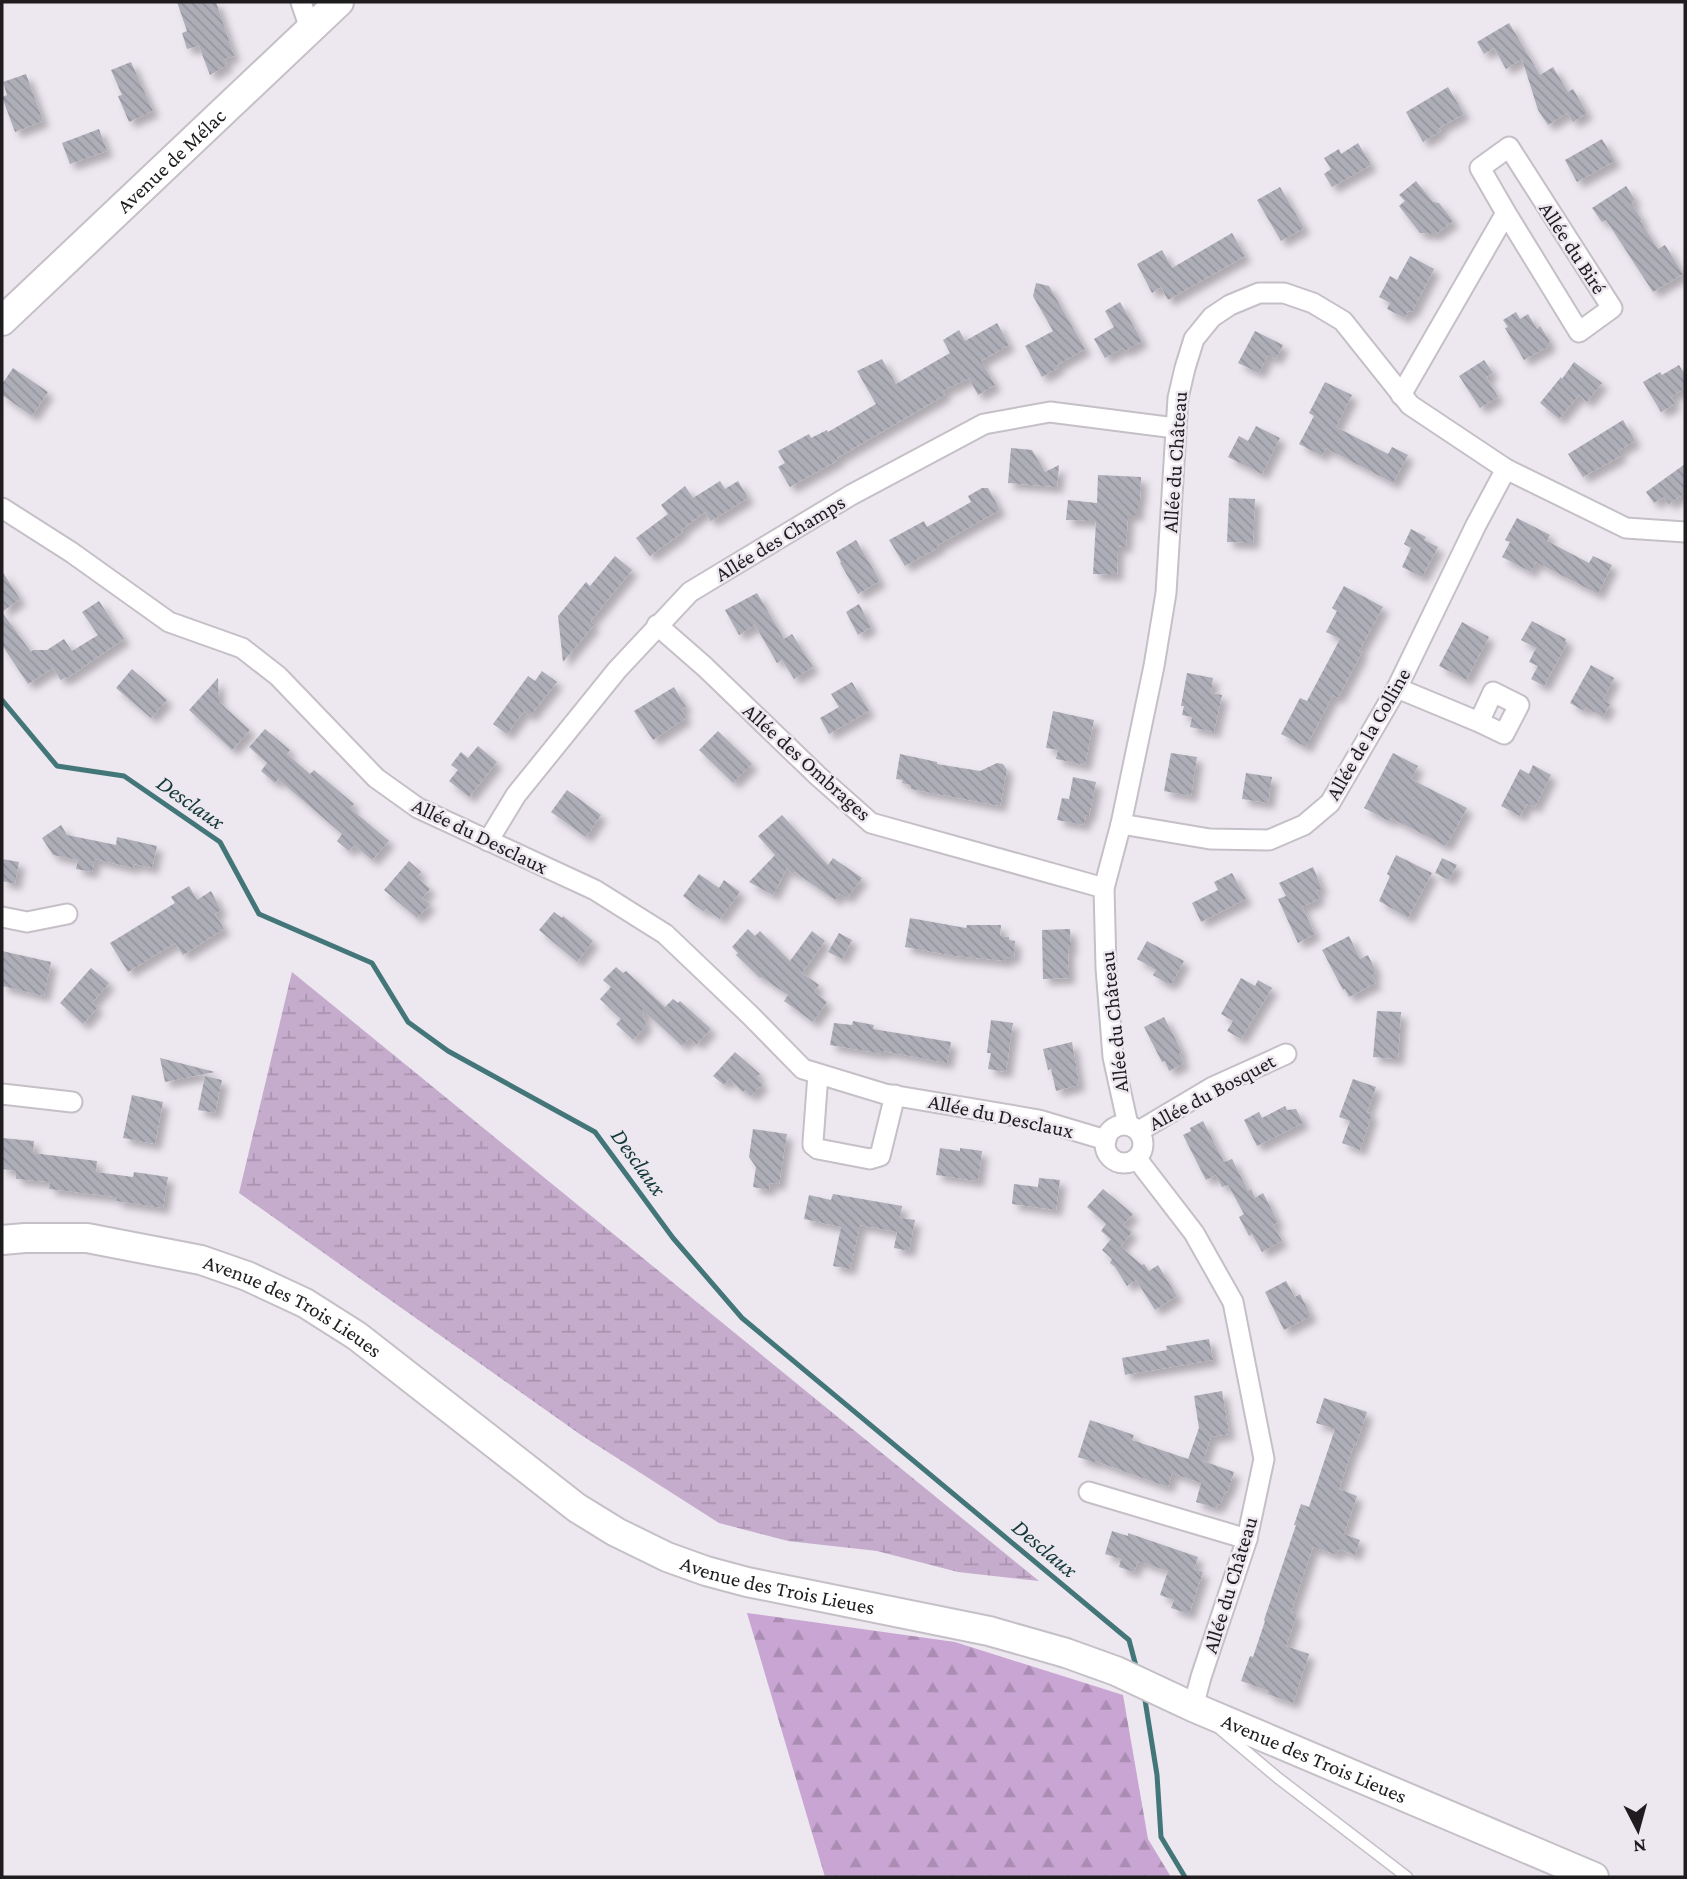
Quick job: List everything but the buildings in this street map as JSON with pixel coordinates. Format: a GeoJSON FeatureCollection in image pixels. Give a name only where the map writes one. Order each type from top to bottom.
{"type":"FeatureCollection","features":[{"type":"Feature","properties":{"kind":"main road","name":"Avenue de Mélac"},"geometry":{"type":"LineString","coordinates":[[2,320],[339,2]]}},
{"type":"Feature","properties":{"kind":"main road","name":"Avenue des Trois Lieues"},"geometry":{"type":"LineString","coordinates":[[2,1240],[87,1238],[201,1260],[247,1276],[306,1303],[357,1336],[578,1508],[616,1532],[667,1556],[706,1571],[747,1582],[989,1631],[1066,1653],[1116,1671],[1193,1707],[1594,1877]]}},
{"type":"Feature","properties":{"kind":"street"},"geometry":{"type":"LineString","coordinates":[[301,2],[310,29]]}},
{"type":"Feature","properties":{"kind":"street","name":"Allée du Biré"},"geometry":{"type":"LineString","coordinates":[[1509,147],[1612,308],[1579,331],[1506,214],[1480,168],[1509,147]]}},
{"type":"Feature","properties":{"kind":"street","name":"Allée du Biré"},"geometry":{"type":"LineString","coordinates":[[1401,394],[1506,214]]}},
{"type":"Feature","properties":{"kind":"street","name":"Allée du Château"},"geometry":{"type":"LineString","coordinates":[[1133,1128],[1114,1057],[1106,968],[1104,888],[1121,824],[1154,666],[1166,593],[1178,398],[1194,339],[1212,317],[1230,305],[1259,293],[1284,293],[1313,303],[1343,321],[1410,405],[1506,469],[1626,528],[1685,532]]}},
{"type":"Feature","properties":{"kind":"street","name":"Allée des Champs"},"geometry":{"type":"LineString","coordinates":[[488,841],[516,795],[617,670],[690,592],[851,495],[984,424],[1050,412],[1175,428]]}},
{"type":"Feature","properties":{"kind":"street","name":"Allée de la Colline"},"geometry":{"type":"LineString","coordinates":[[1121,824],[1210,839],[1269,840],[1304,825],[1330,803],[1397,688],[1506,469]]}},
{"type":"Feature","properties":{"kind":"street","name":"Allée du Desclaux"},"geometry":{"type":"LineString","coordinates":[[2,508],[71,552],[169,622],[242,648],[278,676],[376,778],[418,808],[594,890],[665,934],[803,1069],[885,1094],[1039,1120],[1105,1140]]}},
{"type":"Feature","properties":{"kind":"street","name":"Allée des Ombrages"},"geometry":{"type":"LineString","coordinates":[[657,625],[871,823],[1104,888]]}},
{"type":"Feature","properties":{"kind":"street"},"geometry":{"type":"LineString","coordinates":[[1397,688],[1479,722]]}},
{"type":"Feature","properties":{"kind":"street"},"geometry":{"type":"LineString","coordinates":[[2,917],[27,922],[66,914]]}},
{"type":"Feature","properties":{"kind":"street","name":"Allée du Bosquet"},"geometry":{"type":"LineString","coordinates":[[1133,1128],[1286,1054]]}},
{"type":"Feature","properties":{"kind":"street"},"geometry":{"type":"LineString","coordinates":[[818,1074],[813,1142],[818,1149],[825,1151],[870,1159],[880,1156],[895,1095]]}},
{"type":"Feature","properties":{"kind":"street"},"geometry":{"type":"LineString","coordinates":[[2,1094],[72,1102]]}},
{"type":"Feature","properties":{"kind":"street"},"geometry":{"type":"LineString","coordinates":[[1116,1126],[1133,1128],[1142,1137],[1144,1149],[1137,1159],[1126,1164],[1114,1161],[1106,1152],[1105,1140],[1108,1134],[1116,1126]]}},
{"type":"Feature","properties":{"kind":"street","name":"Allée du Château"},"geometry":{"type":"LineString","coordinates":[[1137,1159],[1194,1233],[1233,1302],[1264,1459],[1247,1539],[1193,1707]]}},
{"type":"Feature","properties":{"kind":"street"},"geometry":{"type":"LineString","coordinates":[[1089,1492],[1247,1539]]}},
{"type":"Feature","properties":{"kind":"lane"},"geometry":{"type":"LineString","coordinates":[[1193,1707],[1278,1778],[1407,1877]]}},
{"type":"Feature","properties":{"kind":"green space"},"geometry":{"type":"Polygon","coordinates":[[[292,972],[1039,1581],[958,1572],[877,1551],[788,1541],[719,1523],[581,1435],[239,1193],[292,972]]]}},
{"type":"Feature","properties":{"kind":"green space"},"geometry":{"type":"Polygon","coordinates":[[[747,1613],[955,1642],[1123,1695],[1148,1839],[1171,1877],[825,1877],[747,1613]]]}},
{"type":"Feature","properties":{"kind":"waterway","name":"Desclaux"},"geometry":{"type":"LineString","coordinates":[[2,700],[57,766],[124,776],[220,842],[259,914],[372,963],[408,1022],[448,1051],[595,1132],[673,1238],[742,1318],[1129,1640],[1137,1670]]}},
{"type":"Feature","properties":{"kind":"waterway","name":"Desclaux"},"geometry":{"type":"LineString","coordinates":[[1145,1700],[1157,1775],[1161,1837],[1185,1877]]}}]}
